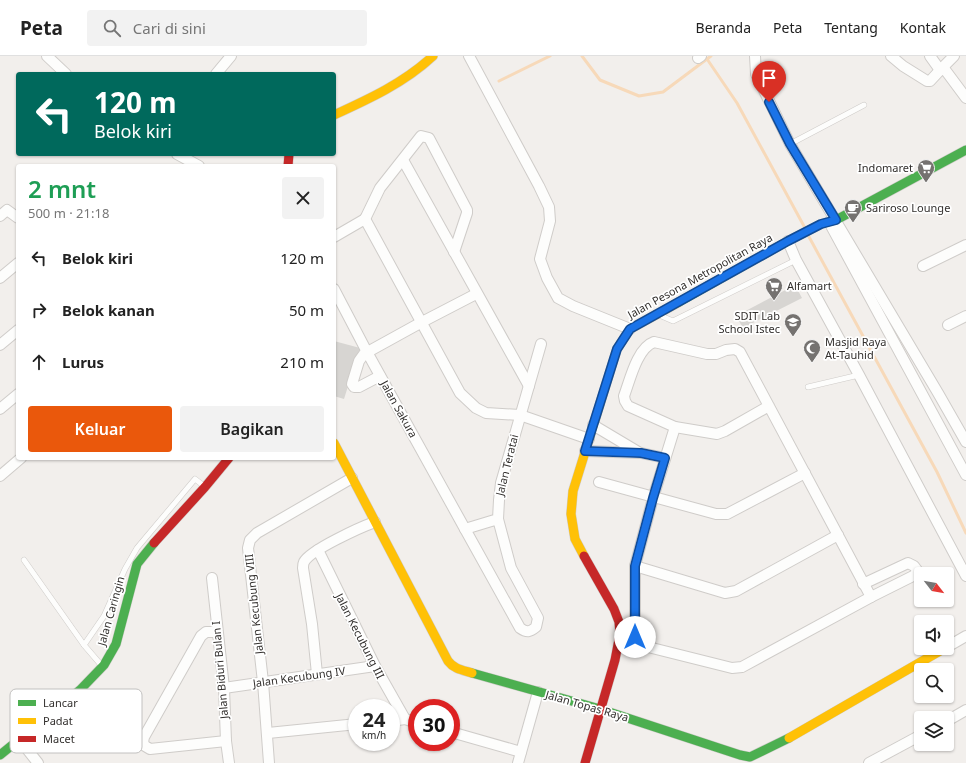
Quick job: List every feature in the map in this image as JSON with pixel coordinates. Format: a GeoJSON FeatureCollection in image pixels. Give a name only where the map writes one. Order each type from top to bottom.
{"type":"FeatureCollection","features":[{"type":"Feature","properties":{"kind":"street"},"geometry":{"type":"LineString","coordinates":[[47,56],[64,72]]}},
{"type":"Feature","properties":{"kind":"street"},"geometry":{"type":"LineString","coordinates":[[218,72],[231,56]]}},
{"type":"Feature","properties":{"kind":"street"},"geometry":{"type":"LineString","coordinates":[[336,115],[397,85],[424,65],[433,56]]}},
{"type":"Feature","properties":{"kind":"street"},"geometry":{"type":"LineString","coordinates":[[469,56],[549,207],[550,221],[540,260],[547,278],[558,298],[573,306],[630,329]]}},
{"type":"Feature","properties":{"kind":"street"},"geometry":{"type":"LineString","coordinates":[[755,56],[756,74],[829,222],[966,475]]}},
{"type":"Feature","properties":{"kind":"street"},"geometry":{"type":"LineString","coordinates":[[891,56],[903,66],[927,81],[930,81],[954,56]]}},
{"type":"Feature","properties":{"kind":"street"},"geometry":{"type":"LineString","coordinates":[[930,56],[966,98]]}},
{"type":"Feature","properties":{"kind":"street"},"geometry":{"type":"LineString","coordinates":[[336,236],[365,219],[380,188],[421,136],[429,138],[467,210],[454,252]]}},
{"type":"Feature","properties":{"kind":"street","name":"Jalan Pesona Metropolitan Raya"},"geometry":{"type":"LineString","coordinates":[[600,709],[615,660],[620,634],[619,622],[614,609],[575,539],[571,514],[573,491],[588,439],[617,349],[630,329],[791,240],[829,222],[966,150]]}},
{"type":"Feature","properties":{"kind":"street"},"geometry":{"type":"LineString","coordinates":[[182,156],[196,164]]}},
{"type":"Feature","properties":{"kind":"street"},"geometry":{"type":"LineString","coordinates":[[403,160],[476,294],[529,386]]}},
{"type":"Feature","properties":{"kind":"street"},"geometry":{"type":"LineString","coordinates":[[2,211],[16,217]]}},
{"type":"Feature","properties":{"kind":"street"},"geometry":{"type":"LineString","coordinates":[[365,219],[460,393],[476,408],[486,413],[520,415],[588,439]]}},
{"type":"Feature","properties":{"kind":"street"},"geometry":{"type":"LineString","coordinates":[[829,222],[938,393],[966,442]]}},
{"type":"Feature","properties":{"kind":"street"},"geometry":{"type":"LineString","coordinates":[[791,240],[796,260],[966,576]]}},
{"type":"Feature","properties":{"kind":"street"},"geometry":{"type":"LineString","coordinates":[[923,266],[966,245]]}},
{"type":"Feature","properties":{"kind":"street"},"geometry":{"type":"LineString","coordinates":[[0,278],[16,269]]}},
{"type":"Feature","properties":{"kind":"street","name":"Jalan Sakura"},"geometry":{"type":"LineString","coordinates":[[336,293],[380,376],[520,628],[530,632],[536,628]]}},
{"type":"Feature","properties":{"kind":"street"},"geometry":{"type":"LineString","coordinates":[[380,376],[359,387],[354,387],[352,384],[359,361],[364,354],[476,294]]}},
{"type":"Feature","properties":{"kind":"street"},"geometry":{"type":"LineString","coordinates":[[948,325],[966,316]]}},
{"type":"Feature","properties":{"kind":"street"},"geometry":{"type":"LineString","coordinates":[[0,345],[16,332]]}},
{"type":"Feature","properties":{"kind":"street"},"geometry":{"type":"LineString","coordinates":[[769,406],[717,434],[675,427],[628,406],[624,396],[637,360],[649,344],[654,342],[707,354],[716,354],[735,348],[740,352],[769,406],[804,473],[838,535],[863,584],[871,597]]}},
{"type":"Feature","properties":{"kind":"street","name":"Jalan Teratai"},"geometry":{"type":"LineString","coordinates":[[536,628],[538,618],[511,568],[498,520],[498,500],[501,483],[541,344]]}},
{"type":"Feature","properties":{"kind":"street"},"geometry":{"type":"LineString","coordinates":[[0,409],[16,396]]}},
{"type":"Feature","properties":{"kind":"street"},"geometry":{"type":"LineString","coordinates":[[593,425],[641,453]]}},
{"type":"Feature","properties":{"kind":"street"},"geometry":{"type":"LineString","coordinates":[[675,427],[653,498],[635,566],[635,637],[637,641],[648,647],[732,668],[742,667],[913,576],[917,573],[917,570],[914,566],[908,563],[863,584]]}},
{"type":"Feature","properties":{"kind":"street","name":"Jalan Topas Raya"},"geometry":{"type":"LineString","coordinates":[[336,447],[441,648],[452,666],[600,709],[750,757],[778,744],[934,655]]}},
{"type":"Feature","properties":{"kind":"street"},"geometry":{"type":"LineString","coordinates":[[585,451],[641,453],[665,458]]}},
{"type":"Feature","properties":{"kind":"street"},"geometry":{"type":"LineString","coordinates":[[0,476],[19,460]]}},
{"type":"Feature","properties":{"kind":"street","name":"Jalan Caringin"},"geometry":{"type":"LineString","coordinates":[[81,689],[103,667],[112,655],[137,564],[145,553],[205,487],[225,461]]}},
{"type":"Feature","properties":{"kind":"street"},"geometry":{"type":"LineString","coordinates":[[599,482],[716,514],[727,514],[804,473]]}},
{"type":"Feature","properties":{"kind":"street","name":"Jalan Kecubung VIII"},"geometry":{"type":"LineString","coordinates":[[269,763],[268,733],[248,548],[250,540],[257,533],[352,478]]}},
{"type":"Feature","properties":{"kind":"street"},"geometry":{"type":"LineString","coordinates":[[465,529],[498,520]]}},
{"type":"Feature","properties":{"kind":"street"},"geometry":{"type":"LineString","coordinates":[[317,674],[312,624],[303,565],[305,560],[318,550],[375,522]]}},
{"type":"Feature","properties":{"kind":"street"},"geometry":{"type":"LineString","coordinates":[[635,566],[725,593],[736,591],[838,535]]}},
{"type":"Feature","properties":{"kind":"street","name":"Jalan Kecubung III"},"geometry":{"type":"LineString","coordinates":[[318,550],[375,666],[405,720]]}},
{"type":"Feature","properties":{"kind":"street","name":"Jalan Biduri Bulan I"},"geometry":{"type":"LineString","coordinates":[[212,578],[224,688],[226,741],[229,763]]}},
{"type":"Feature","properties":{"kind":"street"},"geometry":{"type":"LineString","coordinates":[[217,632],[206,632],[201,636],[144,737],[143,742],[145,746],[150,748],[226,741]]}},
{"type":"Feature","properties":{"kind":"street","name":"Jalan Topas Raya"},"geometry":{"type":"LineString","coordinates":[[954,643],[966,636]]}},
{"type":"Feature","properties":{"kind":"street","name":"Jalan Kecubung IV"},"geometry":{"type":"LineString","coordinates":[[224,688],[375,666]]}},
{"type":"Feature","properties":{"kind":"street"},"geometry":{"type":"LineString","coordinates":[[518,763],[538,692]]}},
{"type":"Feature","properties":{"kind":"street"},"geometry":{"type":"LineString","coordinates":[[585,763],[600,709]]}},
{"type":"Feature","properties":{"kind":"street"},"geometry":{"type":"LineString","coordinates":[[954,717],[966,710]]}},
{"type":"Feature","properties":{"kind":"street"},"geometry":{"type":"LineString","coordinates":[[400,720],[408,721]]}},
{"type":"Feature","properties":{"kind":"street"},"geometry":{"type":"LineString","coordinates":[[268,733],[348,725]]}},
{"type":"Feature","properties":{"kind":"street"},"geometry":{"type":"LineString","coordinates":[[460,735],[521,752]]}},
{"type":"Feature","properties":{"kind":"street"},"geometry":{"type":"LineString","coordinates":[[869,763],[914,739]]}},
{"type":"Feature","properties":{"kind":"street","name":"Jalan Caringin"},"geometry":{"type":"LineString","coordinates":[[0,755],[10,747]]}},
{"type":"Feature","properties":{"kind":"street"},"geometry":{"type":"LineString","coordinates":[[30,753],[38,763]]}},
{"type":"Feature","properties":{"kind":"lane"},"geometry":{"type":"LineString","coordinates":[[790,144],[864,105]]}},
{"type":"Feature","properties":{"kind":"lane"},"geometry":{"type":"LineString","coordinates":[[658,314],[673,321],[796,260]]}},
{"type":"Feature","properties":{"kind":"lane"},"geometry":{"type":"LineString","coordinates":[[808,387],[859,376]]}},
{"type":"Feature","properties":{"kind":"lane"},"geometry":{"type":"LineString","coordinates":[[84,645],[112,602],[125,569],[137,548],[195,478],[205,487]]}},
{"type":"Feature","properties":{"kind":"lane"},"geometry":{"type":"LineString","coordinates":[[24,560],[84,645],[103,667]]}},
{"type":"Feature","properties":{"kind":"building"},"geometry":{"type":"Polygon","coordinates":[[[795,285],[802,298],[743,328],[736,316],[795,285]]]}},
{"type":"Feature","properties":{"kind":"building"},"geometry":{"type":"Polygon","coordinates":[[[336,342],[360,348],[344,399],[336,397],[336,342]]]}},
{"type":"Feature","properties":{"kind":"waterway"},"geometry":{"type":"LineString","coordinates":[[499,81],[550,56]]}},
{"type":"Feature","properties":{"kind":"waterway"},"geometry":{"type":"LineString","coordinates":[[582,56],[600,80],[639,96],[663,92],[707,59]]}},
{"type":"Feature","properties":{"kind":"waterway"},"geometry":{"type":"LineString","coordinates":[[711,56],[707,59],[737,103],[805,228]]}},
{"type":"Feature","properties":{"kind":"waterway"},"geometry":{"type":"LineString","coordinates":[[808,235],[937,472],[966,533]]}},
{"type":"Feature","properties":{"kind":"traffic: fast"},"geometry":{"type":"LineString","coordinates":[[679,302],[788,241],[821,224],[836,220],[966,150]]}},
{"type":"Feature","properties":{"kind":"traffic: fast"},"geometry":{"type":"LineString","coordinates":[[81,689],[104,665],[116,644],[137,564],[154,543]]}},
{"type":"Feature","properties":{"kind":"traffic: fast"},"geometry":{"type":"LineString","coordinates":[[472,673],[600,709],[740,755],[750,757],[789,738]]}},
{"type":"Feature","properties":{"kind":"traffic: fast"},"geometry":{"type":"LineString","coordinates":[[0,755],[10,747]]}},
{"type":"Feature","properties":{"kind":"traffic: slow"},"geometry":{"type":"LineString","coordinates":[[336,114],[398,82],[422,66],[433,56]]}},
{"type":"Feature","properties":{"kind":"traffic: slow"},"geometry":{"type":"LineString","coordinates":[[584,556],[575,539],[571,514],[573,491],[617,349],[630,329],[679,302]]}},
{"type":"Feature","properties":{"kind":"traffic: slow"},"geometry":{"type":"LineString","coordinates":[[336,447],[448,661],[456,668],[472,673]]}},
{"type":"Feature","properties":{"kind":"traffic: slow"},"geometry":{"type":"LineString","coordinates":[[789,738],[933,655]]}},
{"type":"Feature","properties":{"kind":"traffic: jam"},"geometry":{"type":"LineString","coordinates":[[288,164],[289,156]]}},
{"type":"Feature","properties":{"kind":"traffic: jam"},"geometry":{"type":"LineString","coordinates":[[154,543],[227,460]]}},
{"type":"Feature","properties":{"kind":"traffic: jam"},"geometry":{"type":"LineString","coordinates":[[584,556],[614,609],[619,622],[620,634],[615,660],[585,763]]}},
{"type":"Feature","properties":{"kind":"place","name":"Indomaret"},"geometry":{"type":"Point","coordinates":[926,183]}},
{"type":"Feature","properties":{"kind":"place","name":"Sariroso Lounge"},"geometry":{"type":"Point","coordinates":[853,223]}},
{"type":"Feature","properties":{"kind":"place","name":"Alfamart"},"geometry":{"type":"Point","coordinates":[774,301]}},
{"type":"Feature","properties":{"kind":"place","name":"SDIT Lab School Istec"},"geometry":{"type":"Point","coordinates":[793,337]}},
{"type":"Feature","properties":{"kind":"place","name":"Masjid Raya At-Tauhid"},"geometry":{"type":"Point","coordinates":[812,363]}},
{"type":"Feature","properties":{"kind":"route"},"geometry":{"type":"LineString","coordinates":[[635,637],[635,566],[665,458],[641,453],[585,451],[588,439],[617,349],[630,329],[788,241],[821,224],[836,220],[790,144],[769,102]]}}]}
